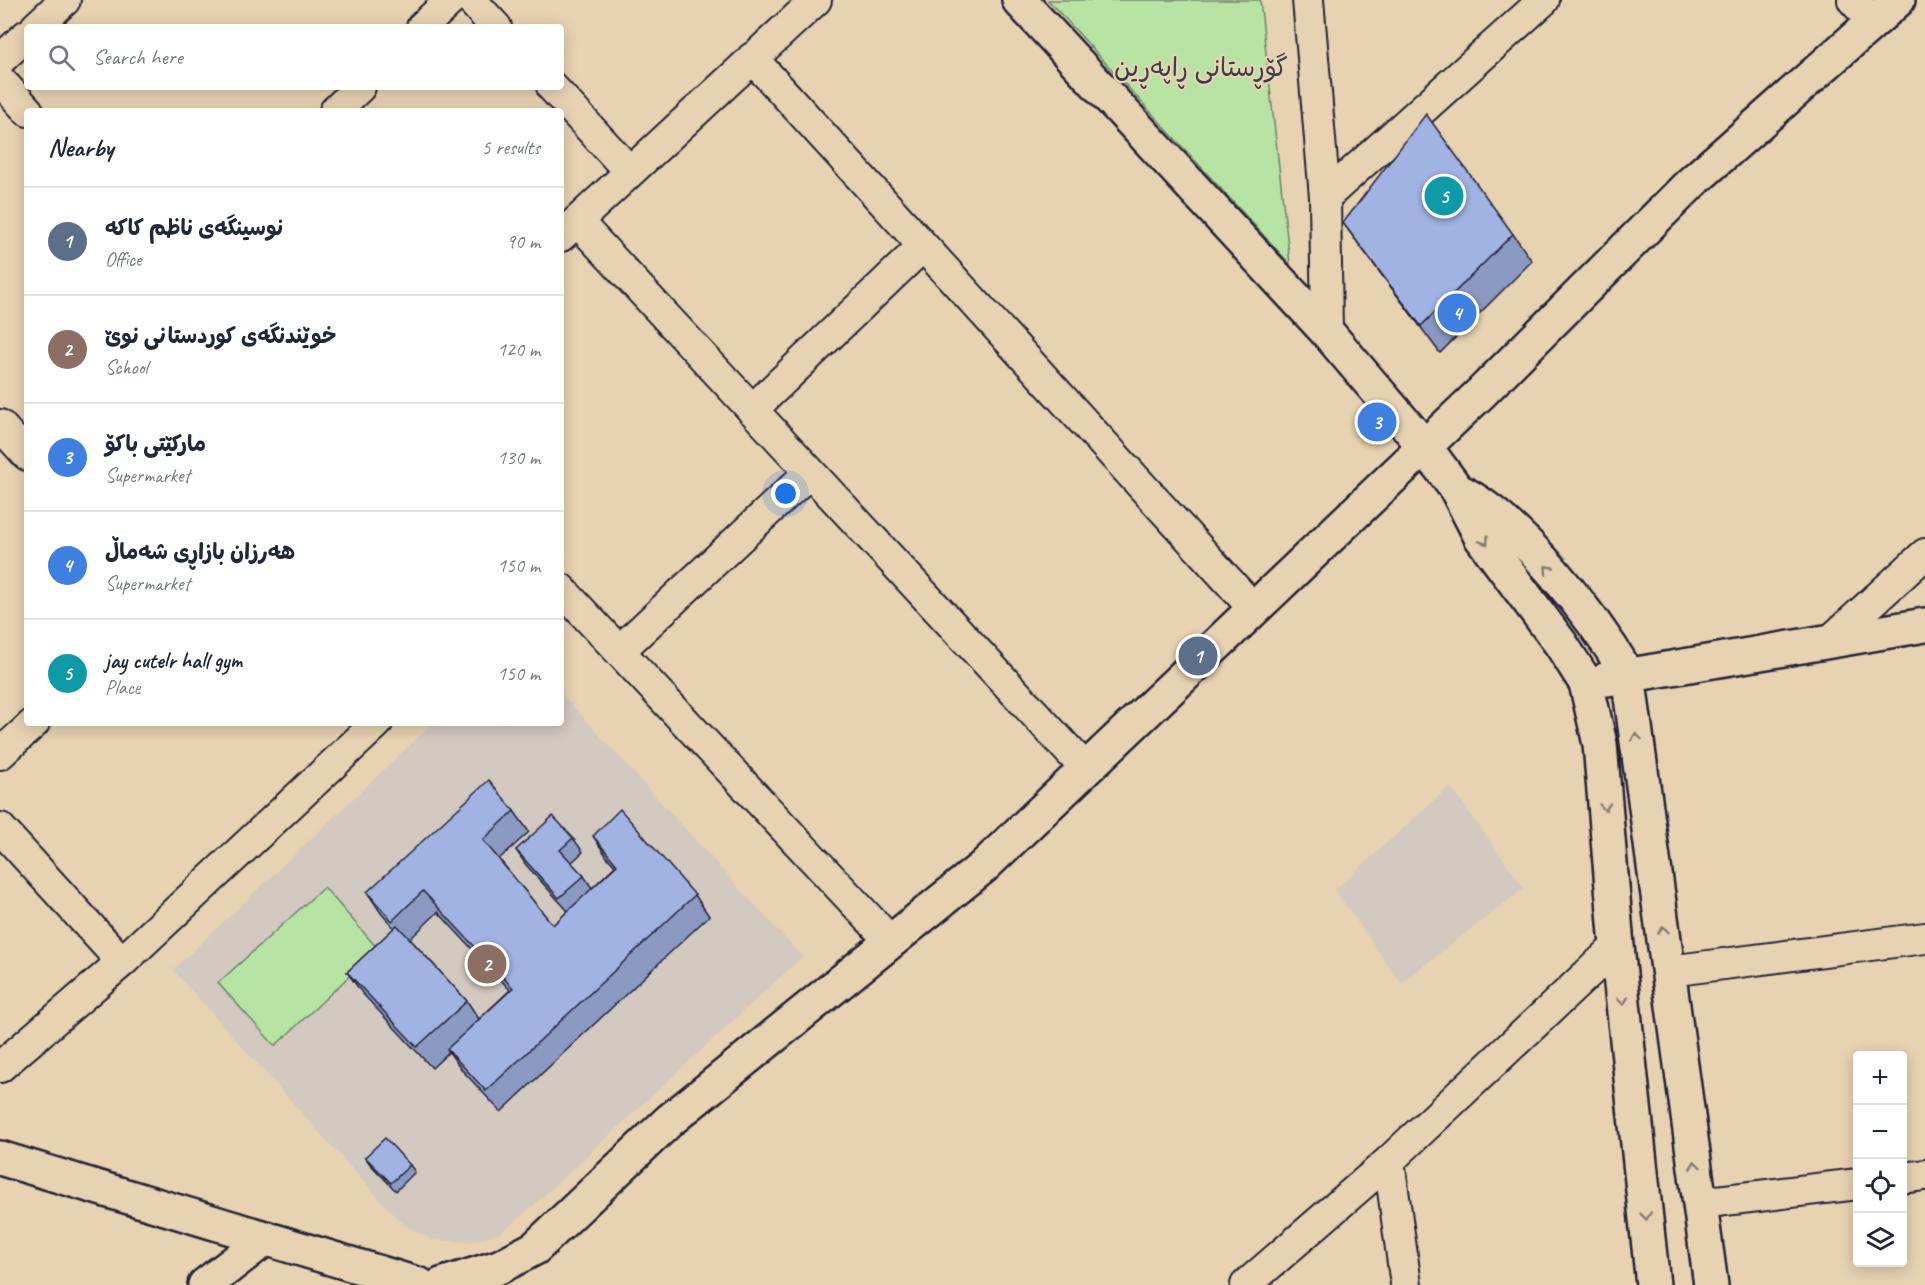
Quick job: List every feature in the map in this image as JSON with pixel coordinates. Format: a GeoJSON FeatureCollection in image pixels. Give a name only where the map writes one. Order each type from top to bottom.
{"type":"FeatureCollection","features":[{"type":"Feature","properties":{"kind":"street"},"geometry":{"type":"LineString","coordinates":[[39,24],[65,0]]}},
{"type":"Feature","properties":{"kind":"street"},"geometry":{"type":"LineString","coordinates":[[425,24],[451,0]]}},
{"type":"Feature","properties":{"kind":"street"},"geometry":{"type":"LineString","coordinates":[[471,0],[493,24]]}},
{"type":"Feature","properties":{"kind":"street"},"geometry":{"type":"LineString","coordinates":[[816,0],[569,229],[752,410],[1086,769]]}},
{"type":"Feature","properties":{"kind":"street"},"geometry":{"type":"LineString","coordinates":[[1018,0],[1327,332],[1425,447],[1457,490],[1481,537],[1586,683],[1600,744],[1617,946],[1653,1285]]}},
{"type":"Feature","properties":{"kind":"street"},"geometry":{"type":"LineString","coordinates":[[1308,0],[1325,197],[1327,332]]}},
{"type":"Feature","properties":{"kind":"street"},"geometry":{"type":"LineString","coordinates":[[1325,197],[1544,0]]}},
{"type":"Feature","properties":{"kind":"street"},"geometry":{"type":"LineString","coordinates":[[491,1285],[535,1248],[670,1120],[983,867],[1425,447],[1863,11],[1898,0]]}},
{"type":"Feature","properties":{"kind":"street"},"geometry":{"type":"LineString","coordinates":[[0,60],[24,38]]}},
{"type":"Feature","properties":{"kind":"street"},"geometry":{"type":"LineString","coordinates":[[752,58],[1254,609]]}},
{"type":"Feature","properties":{"kind":"street"},"geometry":{"type":"LineString","coordinates":[[0,80],[25,108]]}},
{"type":"Feature","properties":{"kind":"street"},"geometry":{"type":"LineString","coordinates":[[338,108],[357,90]]}},
{"type":"Feature","properties":{"kind":"street"},"geometry":{"type":"LineString","coordinates":[[555,90],[630,172]]}},
{"type":"Feature","properties":{"kind":"street"},"geometry":{"type":"LineString","coordinates":[[752,410],[923,246]]}},
{"type":"Feature","properties":{"kind":"street"},"geometry":{"type":"LineString","coordinates":[[0,425],[24,451]]}},
{"type":"Feature","properties":{"kind":"street"},"geometry":{"type":"LineString","coordinates":[[620,651],[810,471]]}},
{"type":"Feature","properties":{"kind":"street"},"geometry":{"type":"LineString","coordinates":[[1457,490],[1479,500],[1514,531],[1574,597],[1611,647],[1628,675],[1711,1285]]}},
{"type":"Feature","properties":{"kind":"street"},"geometry":{"type":"LineString","coordinates":[[1832,639],[1925,554]]}},
{"type":"Feature","properties":{"kind":"street"},"geometry":{"type":"LineString","coordinates":[[564,592],[891,942]]}},
{"type":"Feature","properties":{"kind":"street"},"geometry":{"type":"LineString","coordinates":[[1586,683],[1832,639],[1925,625]]}},
{"type":"Feature","properties":{"kind":"street"},"geometry":{"type":"LineString","coordinates":[[0,754],[31,726]]}},
{"type":"Feature","properties":{"kind":"street"},"geometry":{"type":"LineString","coordinates":[[0,1067],[122,962],[374,726]]}},
{"type":"Feature","properties":{"kind":"street"},"geometry":{"type":"LineString","coordinates":[[0,828],[122,962]]}},
{"type":"Feature","properties":{"kind":"street"},"geometry":{"type":"LineString","coordinates":[[1669,971],[1924,944]]}},
{"type":"Feature","properties":{"kind":"street"},"geometry":{"type":"LineString","coordinates":[[1246,1285],[1389,1161],[1617,946]]}},
{"type":"Feature","properties":{"kind":"street"},"geometry":{"type":"LineString","coordinates":[[0,1158],[420,1285]]}},
{"type":"Feature","properties":{"kind":"street"},"geometry":{"type":"LineString","coordinates":[[1389,1161],[1406,1285]]}},
{"type":"Feature","properties":{"kind":"street"},"geometry":{"type":"LineString","coordinates":[[1907,1177],[1925,1175]]}},
{"type":"Feature","properties":{"kind":"street"},"geometry":{"type":"LineString","coordinates":[[1700,1203],[1853,1184]]}},
{"type":"Feature","properties":{"kind":"street"},"geometry":{"type":"LineString","coordinates":[[204,1285],[266,1238]]}},
{"type":"Feature","properties":{"kind":"street"},"geometry":{"type":"LineString","coordinates":[[441,1285],[499,1267],[535,1248]]}},
{"type":"Feature","properties":{"kind":"shaded area"},"geometry":{"type":"Polygon","coordinates":[[[564,696],[802,957],[514,1223],[499,1233],[470,1242],[433,1240],[406,1226],[173,970],[430,726],[564,726],[564,696]]]}},
{"type":"Feature","properties":{"kind":"shaded area"},"geometry":{"type":"Polygon","coordinates":[[[1450,786],[1524,888],[1401,983],[1335,890],[1450,786]]]}},
{"type":"Feature","properties":{"kind":"green space","name":"گۆڕستانی ڕاپەڕین"},"geometry":{"type":"Polygon","coordinates":[[[1048,0],[1260,0],[1290,264],[1048,0]]]}},
{"type":"Feature","properties":{"kind":"green space"},"geometry":{"type":"Polygon","coordinates":[[[324,887],[378,949],[275,1046],[218,983],[324,887]]]}},
{"type":"Feature","properties":{"kind":"building"},"geometry":{"type":"Polygon","coordinates":[[[1426,114],[1513,234],[1421,326],[1343,223],[1426,114]]]}},
{"type":"Feature","properties":{"kind":"building"},"geometry":{"type":"Polygon","coordinates":[[[489,780],[514,811],[483,840],[553,925],[617,865],[593,836],[620,809],[695,895],[486,1091],[447,1049],[513,988],[423,891],[392,921],[367,892],[489,780]]]}},
{"type":"Feature","properties":{"kind":"building"},"geometry":{"type":"Polygon","coordinates":[[[553,816],[573,838],[560,850],[584,876],[559,898],[516,850],[553,816]]]}},
{"type":"Feature","properties":{"kind":"building"},"geometry":{"type":"Polygon","coordinates":[[[397,925],[467,1001],[417,1047],[347,972],[397,925]]]}},
{"type":"Feature","properties":{"kind":"building"},"geometry":{"type":"Polygon","coordinates":[[[385,1138],[410,1165],[391,1183],[365,1157],[385,1138]]]}},
{"type":"Feature","properties":{"kind":"place","name":"jay cutelr hall gym"},"geometry":{"type":"Point","coordinates":[1444,196]}},
{"type":"Feature","properties":{"kind":"place","name":"هەرزان بازاڕی شەماڵ"},"geometry":{"type":"Point","coordinates":[1457,313]}},
{"type":"Feature","properties":{"kind":"place","name":"مارکێتی باکۆ"},"geometry":{"type":"Point","coordinates":[1377,422]}},
{"type":"Feature","properties":{"kind":"place","name":"نوسینگەی ناظم کاکە"},"geometry":{"type":"Point","coordinates":[1198,656]}},
{"type":"Feature","properties":{"kind":"place","name":"خوێندنگەی کوردستانی نوێ"},"geometry":{"type":"Point","coordinates":[487,964]}}]}
